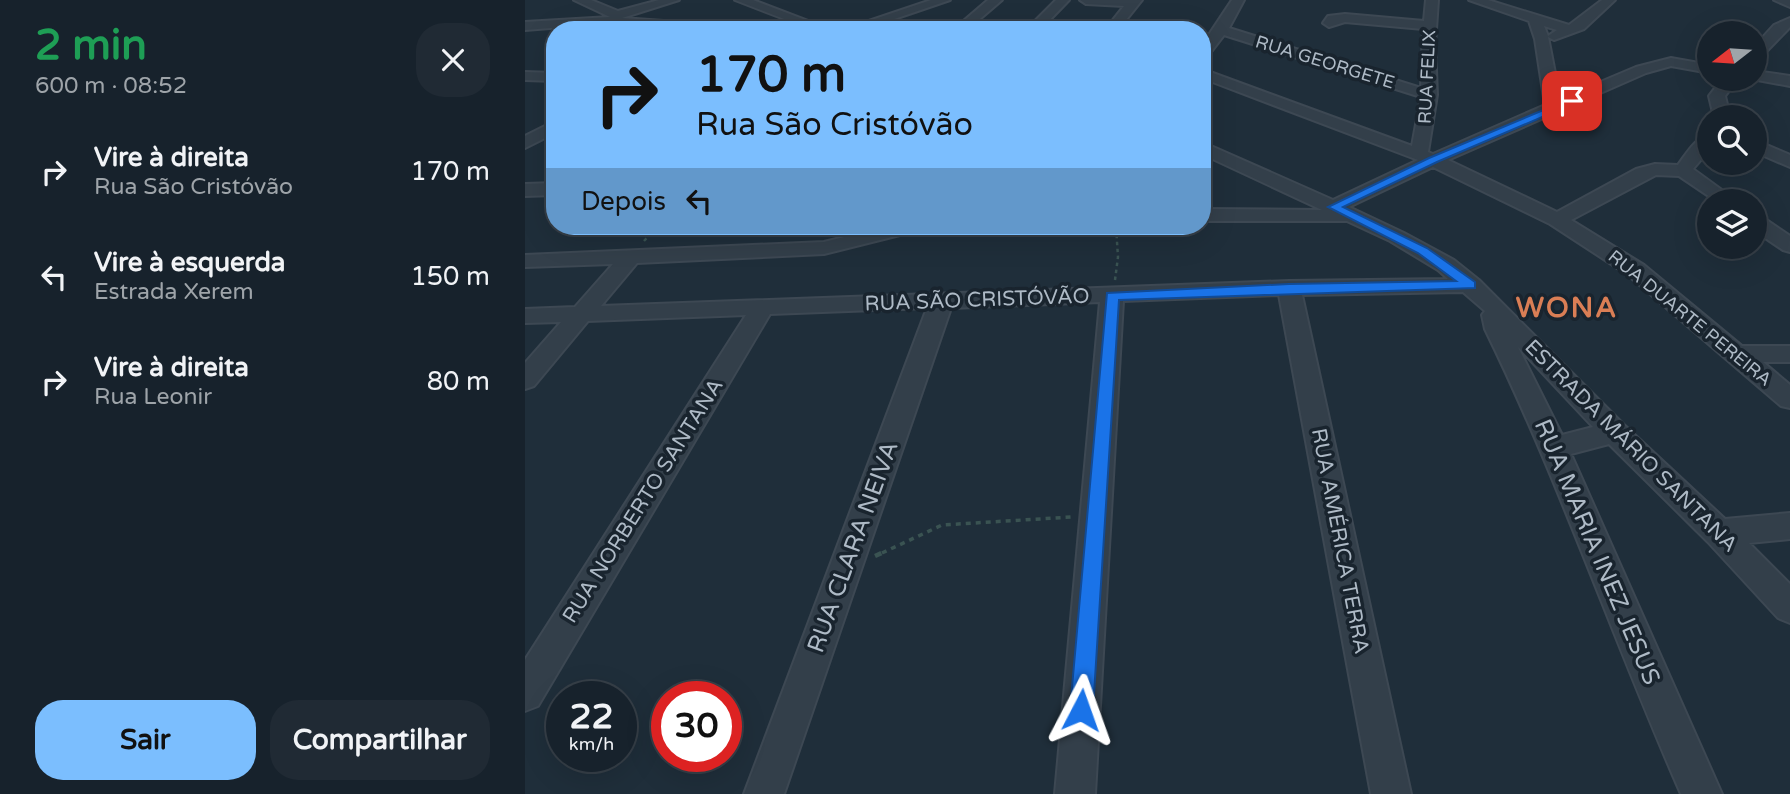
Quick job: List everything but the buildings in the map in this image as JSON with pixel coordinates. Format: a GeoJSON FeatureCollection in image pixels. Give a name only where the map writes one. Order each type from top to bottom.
{"type":"FeatureCollection","features":[{"type":"Feature","properties":{"kind":"street"},"geometry":{"type":"LineString","coordinates":[[580,0],[617,15]]}},
{"type":"Feature","properties":{"kind":"street"},"geometry":{"type":"LineString","coordinates":[[601,20],[673,0]]}},
{"type":"Feature","properties":{"kind":"street"},"geometry":{"type":"LineString","coordinates":[[741,0],[800,21]]}},
{"type":"Feature","properties":{"kind":"street"},"geometry":{"type":"LineString","coordinates":[[901,0],[922,6]]}},
{"type":"Feature","properties":{"kind":"street"},"geometry":{"type":"LineString","coordinates":[[876,21],[944,0]]}},
{"type":"Feature","properties":{"kind":"street"},"geometry":{"type":"LineString","coordinates":[[969,21],[996,0]]}},
{"type":"Feature","properties":{"kind":"street"},"geometry":{"type":"LineString","coordinates":[[1041,21],[1063,0]]}},
{"type":"Feature","properties":{"kind":"street"},"geometry":{"type":"LineString","coordinates":[[1086,0],[1135,2]]}},
{"type":"Feature","properties":{"kind":"street"},"geometry":{"type":"LineString","coordinates":[[1211,43],[1238,0]]}},
{"type":"Feature","properties":{"kind":"street","name":"RUA FELIX"},"geometry":{"type":"LineString","coordinates":[[1426,157],[1433,0]]}},
{"type":"Feature","properties":{"kind":"street"},"geometry":{"type":"LineString","coordinates":[[1475,0],[1571,30]]}},
{"type":"Feature","properties":{"kind":"street"},"geometry":{"type":"LineString","coordinates":[[1586,0],[1606,2]]}},
{"type":"Feature","properties":{"kind":"street"},"geometry":{"type":"LineString","coordinates":[[1780,0],[1790,3]]}},
{"type":"Feature","properties":{"kind":"street"},"geometry":{"type":"LineString","coordinates":[[1119,21],[1135,2]]}},
{"type":"Feature","properties":{"kind":"street"},"geometry":{"type":"LineString","coordinates":[[1542,39],[1571,30],[1606,2]]}},
{"type":"Feature","properties":{"kind":"street"},"geometry":{"type":"LineString","coordinates":[[1357,18],[1430,26]]}},
{"type":"Feature","properties":{"kind":"street"},"geometry":{"type":"LineString","coordinates":[[1535,19],[1542,39],[1554,109]]}},
{"type":"Feature","properties":{"kind":"street"},"geometry":{"type":"LineString","coordinates":[[588,21],[614,21]]}},
{"type":"Feature","properties":{"kind":"street"},"geometry":{"type":"LineString","coordinates":[[1767,42],[1790,22]]}},
{"type":"Feature","properties":{"kind":"street"},"geometry":{"type":"LineString","coordinates":[[525,26],[546,24]]}},
{"type":"Feature","properties":{"kind":"street","name":"RUA GEORGETE"},"geometry":{"type":"LineString","coordinates":[[1221,30],[1429,95]]}},
{"type":"Feature","properties":{"kind":"street"},"geometry":{"type":"LineString","coordinates":[[1334,207],[1426,157],[1554,109],[1608,84],[1663,63],[1675,62],[1697,66]]}},
{"type":"Feature","properties":{"kind":"street"},"geometry":{"type":"LineString","coordinates":[[525,76],[546,77]]}},
{"type":"Feature","properties":{"kind":"street","name":"RUA DUARTE PEREIRA"},"geometry":{"type":"LineString","coordinates":[[1211,76],[1426,157],[1557,220],[1636,270],[1790,399]]}},
{"type":"Feature","properties":{"kind":"street"},"geometry":{"type":"LineString","coordinates":[[1767,77],[1790,81]]}},
{"type":"Feature","properties":{"kind":"street"},"geometry":{"type":"LineString","coordinates":[[526,142],[546,132]]}},
{"type":"Feature","properties":{"kind":"street","name":"ESTRADA MÁRIO SANTANA"},"geometry":{"type":"LineString","coordinates":[[1211,151],[1334,207],[1422,251],[1471,285],[1790,607]]}},
{"type":"Feature","properties":{"kind":"street"},"geometry":{"type":"LineString","coordinates":[[1683,171],[1697,151]]}},
{"type":"Feature","properties":{"kind":"street"},"geometry":{"type":"LineString","coordinates":[[1767,151],[1790,162]]}},
{"type":"Feature","properties":{"kind":"street"},"geometry":{"type":"LineString","coordinates":[[1557,220],[1642,173],[1655,169],[1683,171],[1712,189]]}},
{"type":"Feature","properties":{"kind":"street"},"geometry":{"type":"LineString","coordinates":[[525,190],[546,188]]}},
{"type":"Feature","properties":{"kind":"street"},"geometry":{"type":"LineString","coordinates":[[1211,215],[1353,216]]}},
{"type":"Feature","properties":{"kind":"street"},"geometry":{"type":"LineString","coordinates":[[1767,230],[1790,246]]}},
{"type":"Feature","properties":{"kind":"street"},"geometry":{"type":"LineString","coordinates":[[525,261],[824,248],[877,235]]}},
{"type":"Feature","properties":{"kind":"street"},"geometry":{"type":"LineString","coordinates":[[525,380],[629,258]]}},
{"type":"Feature","properties":{"kind":"street","name":"RUA SÃO CRISTÓVÃO"},"geometry":{"type":"LineString","coordinates":[[525,316],[1289,288],[1471,285]]}},
{"type":"Feature","properties":{"kind":"street","name":"RUA AMÉRICA TERRA"},"geometry":{"type":"LineString","coordinates":[[1289,288],[1391,794]]}},
{"type":"Feature","properties":{"kind":"street"},"geometry":{"type":"LineString","coordinates":[[1075,794],[1112,296]]}},
{"type":"Feature","properties":{"kind":"street","name":"RUA CLARA NEIVA"},"geometry":{"type":"LineString","coordinates":[[764,794],[942,300]]}},
{"type":"Feature","properties":{"kind":"street","name":"RUA NORBERTO SANTANA"},"geometry":{"type":"LineString","coordinates":[[525,693],[762,309]]}},
{"type":"Feature","properties":{"kind":"street","name":"RUA MARIA INEZ JESUS"},"geometry":{"type":"LineString","coordinates":[[1496,309],[1494,317],[1497,329],[1555,447],[1678,744],[1702,794]]}},
{"type":"Feature","properties":{"kind":"street"},"geometry":{"type":"LineString","coordinates":[[1737,354],[1790,355]]}},
{"type":"Feature","properties":{"kind":"street"},"geometry":{"type":"LineString","coordinates":[[1555,447],[1614,432]]}},
{"type":"Feature","properties":{"kind":"street"},"geometry":{"type":"LineString","coordinates":[[1719,533],[1790,526]]}},
{"type":"Feature","properties":{"kind":"path"},"geometry":{"type":"LineString","coordinates":[[1112,296],[1118,257],[1117,235]]}},
{"type":"Feature","properties":{"kind":"path"},"geometry":{"type":"LineString","coordinates":[[845,571],[942,525],[1095,515]]}},
{"type":"Feature","properties":{"kind":"district","name":"WONA"},"geometry":{"type":"Point","coordinates":[1567,308]}},
{"type":"Feature","properties":{"kind":"route"},"geometry":{"type":"LineString","coordinates":[[1081,710],[1112,296],[1289,288],[1471,285],[1446,265],[1422,251],[1334,207],[1433,160],[1572,101]]}}]}
